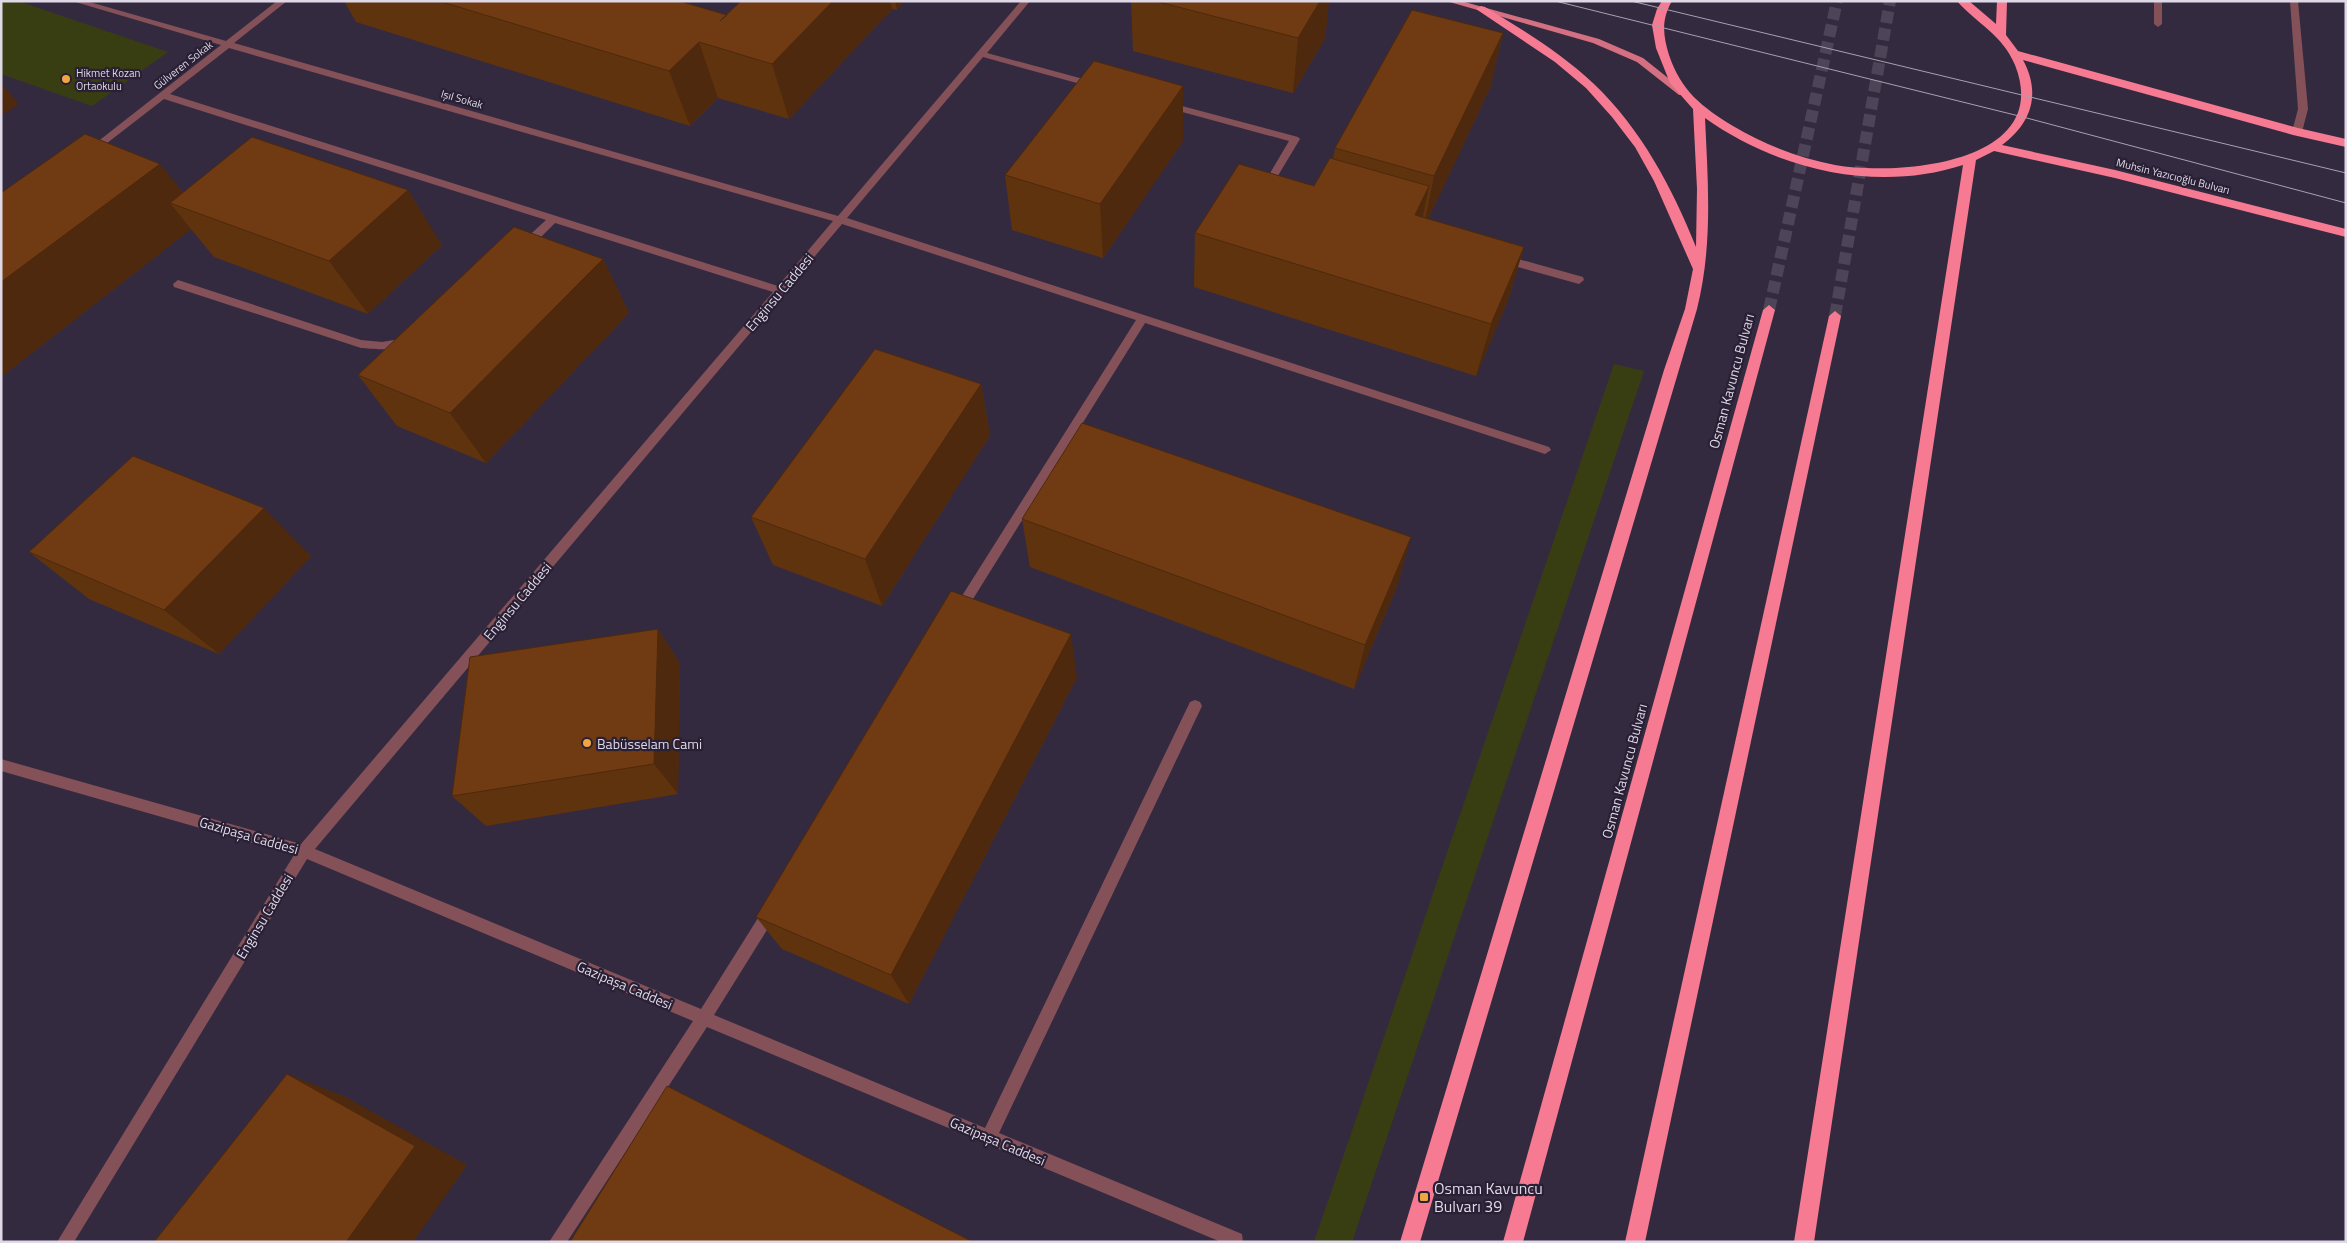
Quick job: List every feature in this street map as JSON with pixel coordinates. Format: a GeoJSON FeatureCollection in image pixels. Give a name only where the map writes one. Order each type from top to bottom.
{"type":"FeatureCollection","features":[{"type":"Feature","properties":{"kind":"highway"},"geometry":{"type":"LineString","coordinates":[[1667,1],[1656,26],[1670,75],[1686,96],[1699,108],[1734,133],[1766,148],[1801,160],[1836,168],[1873,172],[1908,172],[1941,168],[1970,159],[1993,147],[2008,135],[2023,117],[2025,84],[2022,69],[2015,54],[2001,34],[1982,15],[1962,1]]}},
{"type":"Feature","properties":{"kind":"highway"},"geometry":{"type":"LineString","coordinates":[[2001,34],[2002,1]]}},
{"type":"Feature","properties":{"kind":"highway"},"geometry":{"type":"LineString","coordinates":[[1481,9],[1544,48],[1574,70],[1620,116],[1641,144],[1658,173],[1681,220],[1699,271]]}},
{"type":"Feature","properties":{"kind":"highway"},"geometry":{"type":"LineString","coordinates":[[2015,54],[2297,132],[2346,143]]}},
{"type":"Feature","properties":{"kind":"highway"},"geometry":{"type":"LineString","coordinates":[[1410,1242],[1671,370],[1689,320],[1699,271],[1703,223],[1699,108]]}},
{"type":"Feature","properties":{"kind":"highway","name":"Muhsin Yazıcıoğlu Bulvarı"},"geometry":{"type":"LineString","coordinates":[[1993,147],[2115,174],[2346,232]]}},
{"type":"Feature","properties":{"kind":"highway"},"geometry":{"type":"LineString","coordinates":[[1804,1242],[1970,159]]}},
{"type":"Feature","properties":{"kind":"highway","name":"Osman Kavuncu Bulvarı"},"geometry":{"type":"LineString","coordinates":[[1513,1242],[1769,310]]}},
{"type":"Feature","properties":{"kind":"highway"},"geometry":{"type":"LineString","coordinates":[[1634,1242],[1835,316]]}},
{"type":"Feature","properties":{"kind":"main road"},"geometry":{"type":"LineString","coordinates":[[1450,1],[1596,42],[1640,60],[1686,96]]}},
{"type":"Feature","properties":{"kind":"street","name":"Işıl Sokak"},"geometry":{"type":"LineString","coordinates":[[76,1],[841,220],[1545,450]]}},
{"type":"Feature","properties":{"kind":"street","name":"Gülveren Sokak"},"geometry":{"type":"LineString","coordinates":[[78,160],[283,1]]}},
{"type":"Feature","properties":{"kind":"street","name":"Enginsu Caddesi"},"geometry":{"type":"LineString","coordinates":[[65,1242],[304,851],[1026,1]]}},
{"type":"Feature","properties":{"kind":"street"},"geometry":{"type":"LineString","coordinates":[[2158,1],[2158,24]]}},
{"type":"Feature","properties":{"kind":"street"},"geometry":{"type":"LineString","coordinates":[[2294,1],[2304,108],[2297,132]]}},
{"type":"Feature","properties":{"kind":"street"},"geometry":{"type":"LineString","coordinates":[[982,54],[1105,88]]}},
{"type":"Feature","properties":{"kind":"street"},"geometry":{"type":"LineString","coordinates":[[163,95],[780,290]]}},
{"type":"Feature","properties":{"kind":"street"},"geometry":{"type":"LineString","coordinates":[[1152,101],[1295,139],[1265,191],[1274,194]]}},
{"type":"Feature","properties":{"kind":"street"},"geometry":{"type":"LineString","coordinates":[[519,252],[554,219]]}},
{"type":"Feature","properties":{"kind":"street"},"geometry":{"type":"LineString","coordinates":[[1493,256],[1579,280]]}},
{"type":"Feature","properties":{"kind":"street"},"geometry":{"type":"LineString","coordinates":[[178,284],[361,344],[382,346],[418,338]]}},
{"type":"Feature","properties":{"kind":"street"},"geometry":{"type":"LineString","coordinates":[[952,622],[1142,318]]}},
{"type":"Feature","properties":{"kind":"street"},"geometry":{"type":"LineString","coordinates":[[989,1137],[1195,706]]}},
{"type":"Feature","properties":{"kind":"street","name":"Gazipaşa Caddesi"},"geometry":{"type":"LineString","coordinates":[[1,765],[304,851],[1236,1241]]}},
{"type":"Feature","properties":{"kind":"street"},"geometry":{"type":"LineString","coordinates":[[557,1242],[704,1018],[778,900]]}},
{"type":"Feature","properties":{"kind":"green space","name":"Hikmet Kozan Ortaokulu"},"geometry":{"type":"Polygon","coordinates":[[[1,1],[18,1],[168,52],[92,106],[1,74],[1,1]]]}},
{"type":"Feature","properties":{"kind":"green space"},"geometry":{"type":"Polygon","coordinates":[[[1614,364],[1644,371],[1352,1242],[1314,1242],[1614,364]]]}},
{"type":"Feature","properties":{"kind":"building"},"geometry":{"type":"Polygon","coordinates":[[[439,1],[679,1],[726,15],[741,1],[833,1],[772,64],[699,42],[669,71],[439,1]]]}},
{"type":"Feature","properties":{"kind":"building"},"geometry":{"type":"Polygon","coordinates":[[[1155,1],[1320,1],[1298,38],[1155,1]]]}},
{"type":"Feature","properties":{"kind":"building"},"geometry":{"type":"Polygon","coordinates":[[[1412,10],[1503,33],[1434,176],[1335,148],[1412,10]]]}},
{"type":"Feature","properties":{"kind":"building"},"geometry":{"type":"Polygon","coordinates":[[[1094,61],[1183,86],[1100,204],[1005,175],[1094,61]]]}},
{"type":"Feature","properties":{"kind":"building"},"geometry":{"type":"Polygon","coordinates":[[[85,134],[160,164],[1,282],[1,193],[85,134]]]}},
{"type":"Feature","properties":{"kind":"building"},"geometry":{"type":"Polygon","coordinates":[[[252,137],[408,190],[329,261],[170,203],[252,137]]]}},
{"type":"Feature","properties":{"kind":"building"},"geometry":{"type":"Polygon","coordinates":[[[1330,158],[1429,186],[1415,215],[1524,247],[1491,324],[1195,233],[1239,164],[1314,186],[1330,158]]]}},
{"type":"Feature","properties":{"kind":"building"},"geometry":{"type":"Polygon","coordinates":[[[514,227],[603,259],[450,413],[358,375],[514,227]]]}},
{"type":"Feature","properties":{"kind":"building"},"geometry":{"type":"Polygon","coordinates":[[[875,349],[981,384],[865,559],[751,517],[875,349]]]}},
{"type":"Feature","properties":{"kind":"building"},"geometry":{"type":"Polygon","coordinates":[[[1082,423],[1411,537],[1365,645],[1022,519],[1082,423]]]}},
{"type":"Feature","properties":{"kind":"building"},"geometry":{"type":"Polygon","coordinates":[[[133,456],[264,508],[164,610],[29,552],[133,456]]]}},
{"type":"Feature","properties":{"kind":"building"},"geometry":{"type":"Polygon","coordinates":[[[951,591],[1071,634],[891,975],[756,917],[951,591]]]}},
{"type":"Feature","properties":{"kind":"building"},"geometry":{"type":"Polygon","coordinates":[[[658,629],[654,764],[452,796],[470,657],[658,629]]]}},
{"type":"Feature","properties":{"kind":"building"},"geometry":{"type":"Polygon","coordinates":[[[287,1074],[415,1146],[346,1242],[154,1242],[287,1074]]]}},
{"type":"Feature","properties":{"kind":"building"},"geometry":{"type":"Polygon","coordinates":[[[667,1086],[973,1242],[570,1242],[667,1086]]]}},
{"type":"Feature","properties":{"kind":"tunnel"},"geometry":{"type":"LineString","coordinates":[[1769,310],[1837,1]]}},
{"type":"Feature","properties":{"kind":"tunnel"},"geometry":{"type":"LineString","coordinates":[[1835,316],[1890,1]]}},
{"type":"Feature","properties":{"kind":"tram line"},"geometry":{"type":"LineString","coordinates":[[1555,1],[2023,117],[2346,203]]}},
{"type":"Feature","properties":{"kind":"tram line"},"geometry":{"type":"LineString","coordinates":[[1631,1],[2346,173]]}},
{"type":"Feature","properties":{"kind":"place","name":"Hikmet Kozan Ortaokulu"},"geometry":{"type":"Point","coordinates":[66,79]}},
{"type":"Feature","properties":{"kind":"place","name":"Babüsselam Cami"},"geometry":{"type":"Point","coordinates":[587,743]}},
{"type":"Feature","properties":{"kind":"place","name":"Osman Kavuncu Bulvarı 39"},"geometry":{"type":"Point","coordinates":[1424,1197]}}]}
